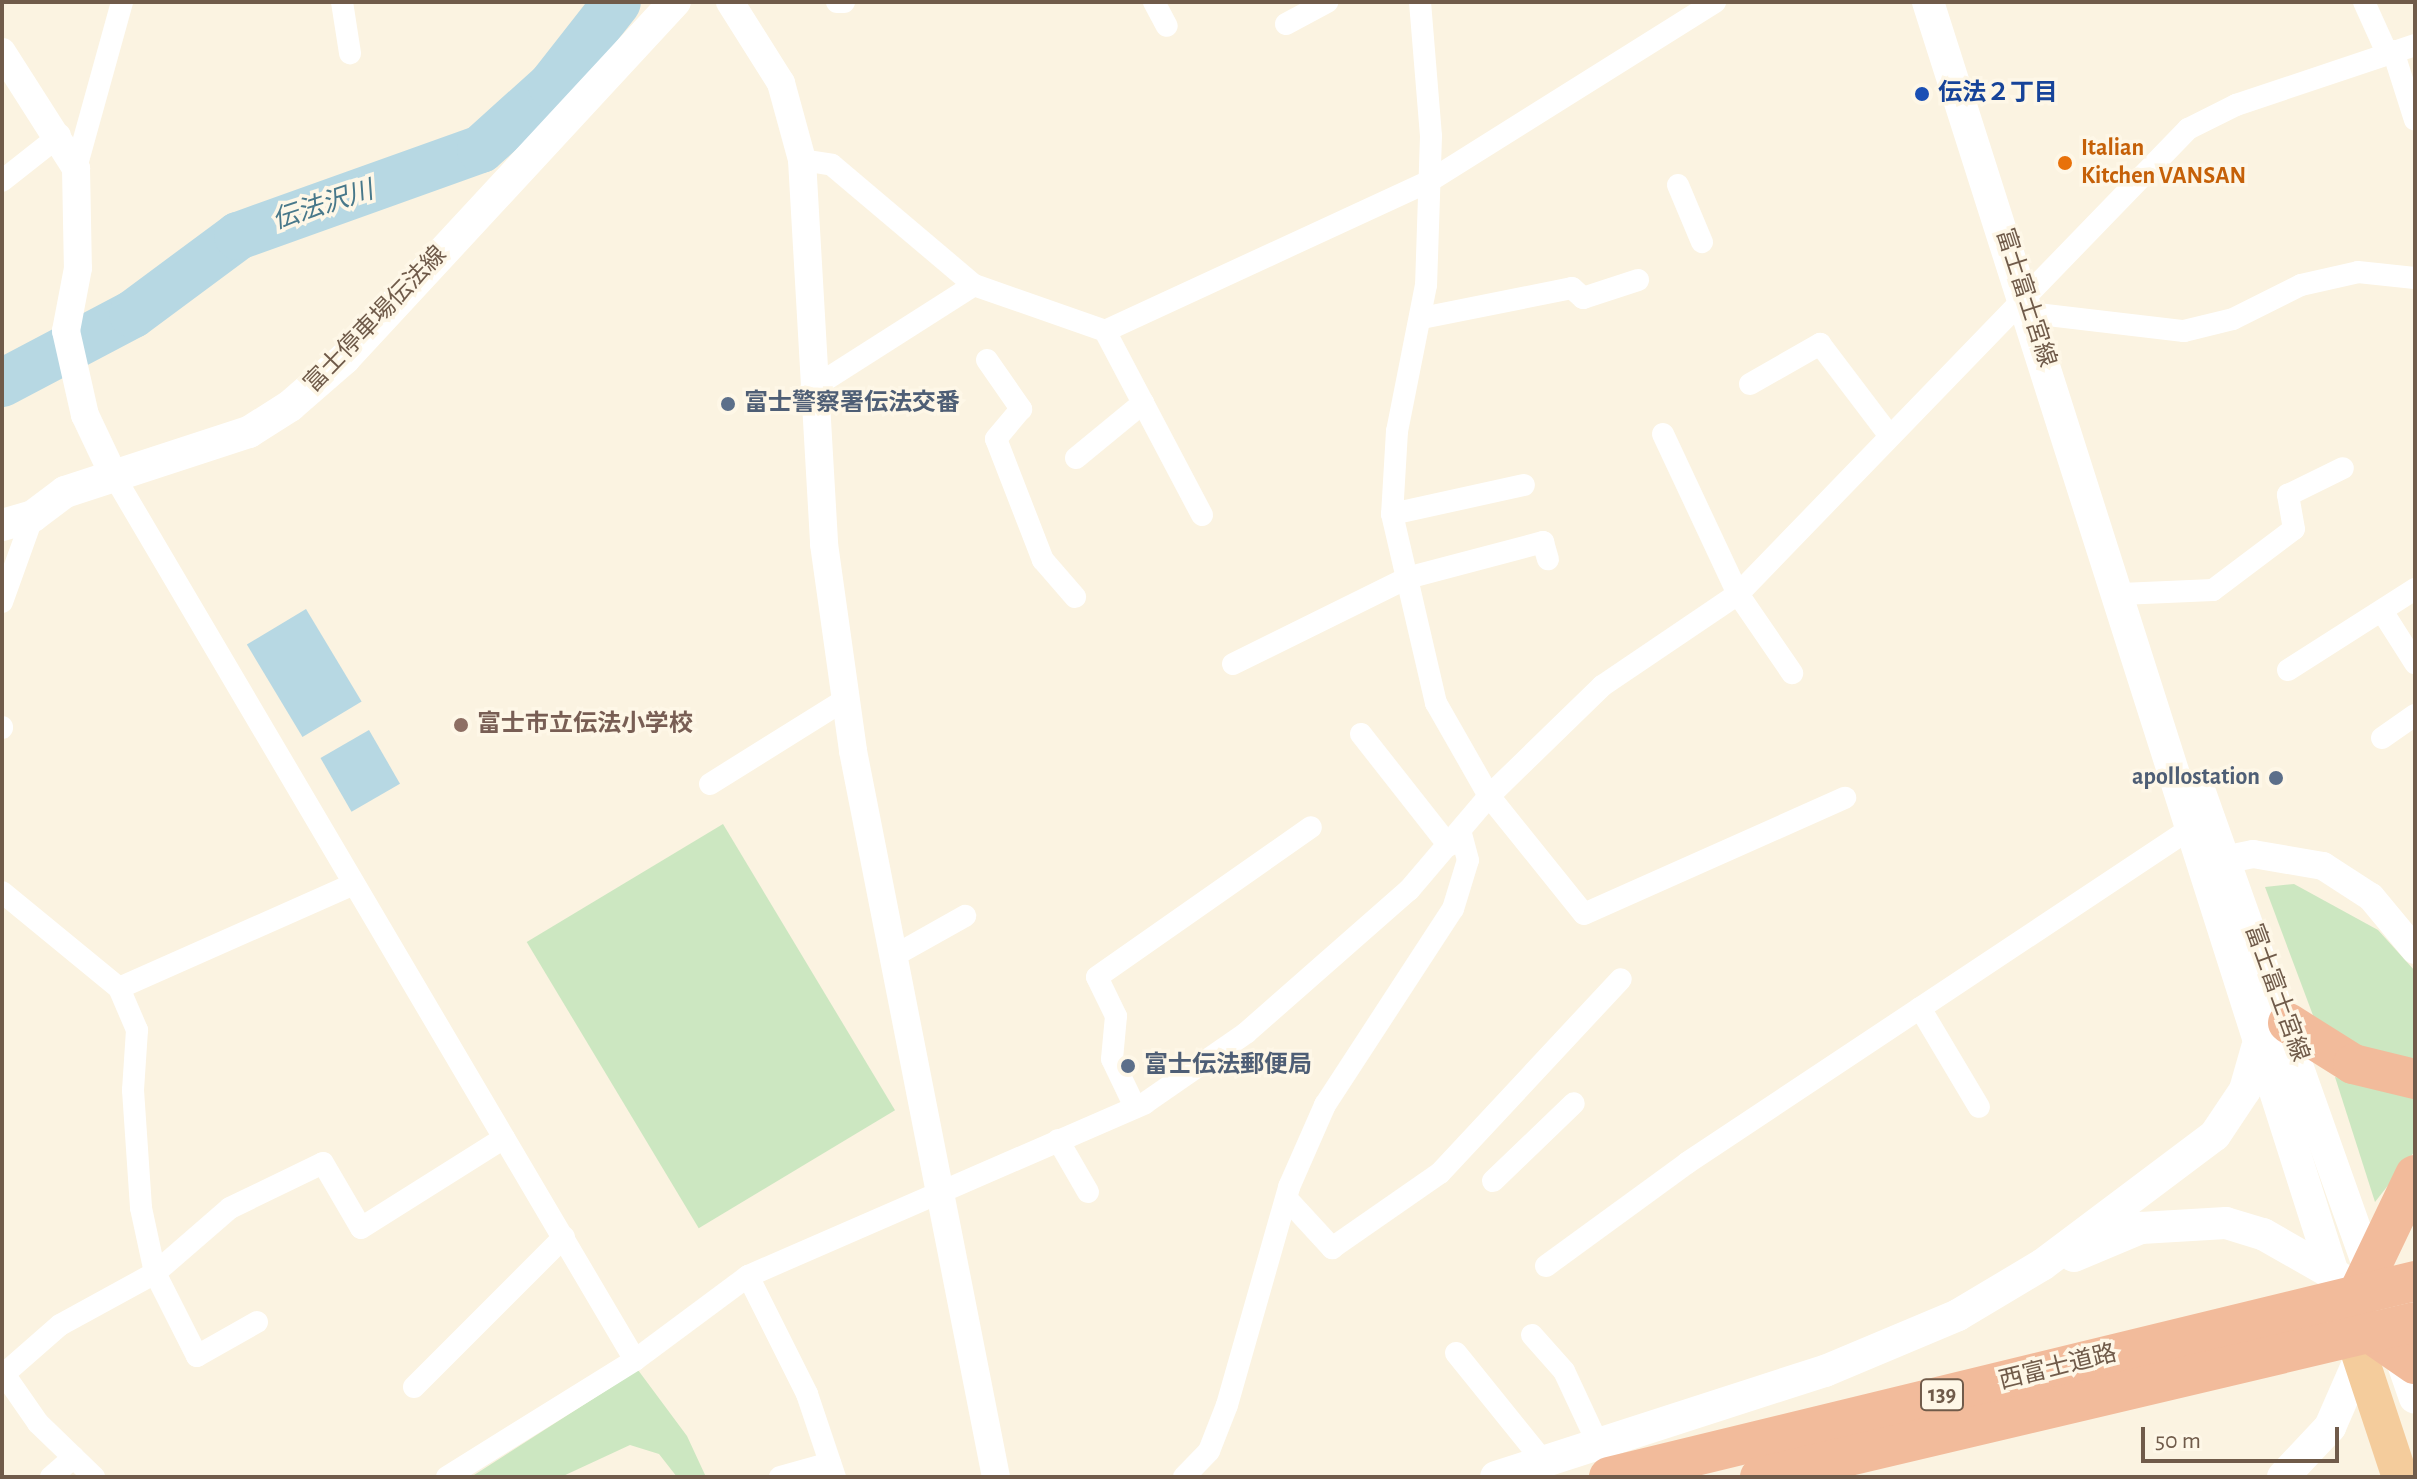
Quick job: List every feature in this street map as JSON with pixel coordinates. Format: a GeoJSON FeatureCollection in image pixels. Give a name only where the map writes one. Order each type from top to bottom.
{"type":"FeatureCollection","features":[{"type":"Feature","properties":{"kind":"highway"},"geometry":{"type":"LineString","coordinates":[[2288,1023],[2353,1064],[2415,1079]]}},
{"type":"Feature","properties":{"kind":"highway"},"geometry":{"type":"LineString","coordinates":[[2400,1477],[2375,1319],[2415,1175]]}},
{"type":"Feature","properties":{"kind":"highway","name":"西富士道路"},"geometry":{"type":"LineString","coordinates":[[1760,1477],[2281,1334],[2415,1281]]}},
{"type":"Feature","properties":{"kind":"highway","name":"西富士道路"},"geometry":{"type":"LineString","coordinates":[[1603,1460],[2375,1319]]}},
{"type":"Feature","properties":{"kind":"main road","name":"富士停車場伝法線"},"geometry":{"type":"LineString","coordinates":[[2,525],[33,516],[65,492],[249,432],[290,406],[344,359],[675,2]]}},
{"type":"Feature","properties":{"kind":"main road","name":"富士富士宮線"},"geometry":{"type":"LineString","coordinates":[[1928,2],[2121,594],[2214,861],[2257,1048],[2375,1319],[2415,1398]]}},
{"type":"Feature","properties":{"kind":"main road","name":"富士富士宮線"},"geometry":{"type":"LineString","coordinates":[[2214,861],[2288,1023],[2375,1319]]}},
{"type":"Feature","properties":{"kind":"main road"},"geometry":{"type":"LineString","coordinates":[[2005,1288],[2215,1135],[2245,1090],[2257,1048]]}},
{"type":"Feature","properties":{"kind":"main road"},"geometry":{"type":"LineString","coordinates":[[1496,1477],[1544,1462],[1603,1460],[1896,1346],[2005,1288],[2141,1228],[2190,1220],[2263,1234],[2375,1319],[2330,1427],[2283,1477]]}},
{"type":"Feature","properties":{"kind":"street"},"geometry":{"type":"LineString","coordinates":[[122,2],[76,168],[78,268],[66,331],[72,367],[114,476],[635,1360]]}},
{"type":"Feature","properties":{"kind":"street"},"geometry":{"type":"LineString","coordinates":[[342,2],[350,53]]}},
{"type":"Feature","properties":{"kind":"street"},"geometry":{"type":"LineString","coordinates":[[730,2],[781,83],[802,160],[811,389],[846,699],[936,1189],[996,1477]]}},
{"type":"Feature","properties":{"kind":"street"},"geometry":{"type":"LineString","coordinates":[[837,2],[844,2]]}},
{"type":"Feature","properties":{"kind":"street"},"geometry":{"type":"LineString","coordinates":[[1154,2],[1167,26]]}},
{"type":"Feature","properties":{"kind":"street"},"geometry":{"type":"LineString","coordinates":[[1286,24],[1327,2]]}},
{"type":"Feature","properties":{"kind":"street"},"geometry":{"type":"LineString","coordinates":[[1420,2],[1431,136],[1422,318],[1397,431],[1392,514],[1436,703],[1489,796],[1584,914],[1845,798]]}},
{"type":"Feature","properties":{"kind":"street"},"geometry":{"type":"LineString","coordinates":[[1105,331],[1428,182],[1715,2]]}},
{"type":"Feature","properties":{"kind":"street"},"geometry":{"type":"LineString","coordinates":[[2364,2],[2398,50],[2415,120]]}},
{"type":"Feature","properties":{"kind":"street"},"geometry":{"type":"LineString","coordinates":[[447,1477],[635,1360],[748,1276],[936,1189],[1135,1107],[1246,1033],[1455,840],[1489,796],[1602,686],[1738,594],[1889,435],[2028,302],[2188,129],[2398,50]]}},
{"type":"Feature","properties":{"kind":"street"},"geometry":{"type":"LineString","coordinates":[[2,52],[60,135],[76,168]]}},
{"type":"Feature","properties":{"kind":"street"},"geometry":{"type":"LineString","coordinates":[[2,181],[60,135]]}},
{"type":"Feature","properties":{"kind":"street"},"geometry":{"type":"LineString","coordinates":[[802,160],[832,165],[974,285],[1105,331],[1202,515]]}},
{"type":"Feature","properties":{"kind":"street"},"geometry":{"type":"LineString","coordinates":[[1678,185],[1702,242]]}},
{"type":"Feature","properties":{"kind":"street"},"geometry":{"type":"LineString","coordinates":[[2028,302],[2184,331],[2343,275],[2415,278]]}},
{"type":"Feature","properties":{"kind":"street"},"geometry":{"type":"LineString","coordinates":[[1422,318],[1572,288],[1583,298],[1638,280]]}},
{"type":"Feature","properties":{"kind":"street"},"geometry":{"type":"LineString","coordinates":[[811,389],[974,285]]}},
{"type":"Feature","properties":{"kind":"street"},"geometry":{"type":"LineString","coordinates":[[1750,384],[1820,344],[1889,435]]}},
{"type":"Feature","properties":{"kind":"street"},"geometry":{"type":"LineString","coordinates":[[987,360],[1021,409],[996,439],[1043,560],[1075,597]]}},
{"type":"Feature","properties":{"kind":"street"},"geometry":{"type":"LineString","coordinates":[[1076,458],[1143,403]]}},
{"type":"Feature","properties":{"kind":"street"},"geometry":{"type":"LineString","coordinates":[[1663,434],[1738,594],[1792,673]]}},
{"type":"Feature","properties":{"kind":"street"},"geometry":{"type":"LineString","coordinates":[[2121,594],[2213,590],[2294,529],[2288,495],[2343,468]]}},
{"type":"Feature","properties":{"kind":"street"},"geometry":{"type":"LineString","coordinates":[[1392,514],[1524,485]]}},
{"type":"Feature","properties":{"kind":"street"},"geometry":{"type":"LineString","coordinates":[[2,602],[33,516]]}},
{"type":"Feature","properties":{"kind":"street"},"geometry":{"type":"LineString","coordinates":[[1233,664],[1407,578],[1543,542],[1548,559]]}},
{"type":"Feature","properties":{"kind":"street"},"geometry":{"type":"LineString","coordinates":[[2288,670],[2415,589]]}},
{"type":"Feature","properties":{"kind":"street"},"geometry":{"type":"LineString","coordinates":[[2382,611],[2415,663]]}},
{"type":"Feature","properties":{"kind":"street"},"geometry":{"type":"LineString","coordinates":[[710,784],[846,699]]}},
{"type":"Feature","properties":{"kind":"street"},"geometry":{"type":"LineString","coordinates":[[2382,738],[2415,715]]}},
{"type":"Feature","properties":{"kind":"street"},"geometry":{"type":"LineString","coordinates":[[1184,1477],[1209,1451],[1227,1405],[1287,1199],[1325,1105],[1453,909],[1468,860],[1455,840],[1361,734]]}},
{"type":"Feature","properties":{"kind":"street"},"geometry":{"type":"LineString","coordinates":[[1546,1266],[1920,1008],[2201,821]]}},
{"type":"Feature","properties":{"kind":"street"},"geometry":{"type":"LineString","coordinates":[[1135,1107],[1112,1059],[1116,1016],[1097,977],[1311,827]]}},
{"type":"Feature","properties":{"kind":"street"},"geometry":{"type":"LineString","coordinates":[[2214,861],[2253,854],[2323,866],[2371,897],[2415,950]]}},
{"type":"Feature","properties":{"kind":"street"},"geometry":{"type":"LineString","coordinates":[[119,988],[354,884]]}},
{"type":"Feature","properties":{"kind":"street"},"geometry":{"type":"LineString","coordinates":[[2,892],[119,988],[137,1030],[140,1193],[155,1273],[197,1356],[257,1322]]}},
{"type":"Feature","properties":{"kind":"street"},"geometry":{"type":"LineString","coordinates":[[892,957],[965,916]]}},
{"type":"Feature","properties":{"kind":"street"},"geometry":{"type":"LineString","coordinates":[[1287,1199],[1332,1248],[1440,1173],[1621,979]]}},
{"type":"Feature","properties":{"kind":"street"},"geometry":{"type":"LineString","coordinates":[[1920,1008],[1979,1107]]}},
{"type":"Feature","properties":{"kind":"street"},"geometry":{"type":"LineString","coordinates":[[1493,1181],[1574,1103]]}},
{"type":"Feature","properties":{"kind":"street"},"geometry":{"type":"LineString","coordinates":[[94,1477],[3,1374],[60,1325],[155,1273],[230,1208],[323,1163],[361,1228],[504,1138]]}},
{"type":"Feature","properties":{"kind":"street"},"geometry":{"type":"LineString","coordinates":[[1058,1140],[1088,1192]]}},
{"type":"Feature","properties":{"kind":"street"},"geometry":{"type":"LineString","coordinates":[[414,1387],[564,1237]]}},
{"type":"Feature","properties":{"kind":"street"},"geometry":{"type":"LineString","coordinates":[[748,1276],[807,1394],[832,1470],[780,1477]]}},
{"type":"Feature","properties":{"kind":"street"},"geometry":{"type":"LineString","coordinates":[[1532,1335],[1564,1371],[1603,1460]]}},
{"type":"Feature","properties":{"kind":"street"},"geometry":{"type":"LineString","coordinates":[[1456,1353],[1544,1462]]}},
{"type":"Feature","properties":{"kind":"street"},"geometry":{"type":"LineString","coordinates":[[51,1477],[74,1457]]}},
{"type":"Feature","properties":{"kind":"green space"},"geometry":{"type":"Polygon","coordinates":[[[723,824],[895,1110],[699,1228],[527,942],[723,824]]]}},
{"type":"Feature","properties":{"kind":"green space"},"geometry":{"type":"Polygon","coordinates":[[[2294,884],[2378,930],[2415,971],[2415,1058],[2368,1059],[2314,1018],[2265,887],[2294,884]]]}},
{"type":"Feature","properties":{"kind":"green space"},"geometry":{"type":"Polygon","coordinates":[[[2335,1077],[2415,1094],[2415,1151],[2375,1202],[2335,1077]]]}},
{"type":"Feature","properties":{"kind":"green space"},"geometry":{"type":"Polygon","coordinates":[[[638,1370],[687,1436],[706,1477],[677,1477],[659,1454],[630,1445],[561,1477],[471,1477],[638,1370]]]}},
{"type":"Feature","properties":{"kind":"water"},"geometry":{"type":"Polygon","coordinates":[[[306,609],[362,702],[302,737],[247,645],[306,609]]]}},
{"type":"Feature","properties":{"kind":"water"},"geometry":{"type":"Polygon","coordinates":[[[369,730],[400,784],[352,812],[321,758],[369,730]]]}},
{"type":"Feature","properties":{"kind":"waterway","name":"伝法沢川"},"geometry":{"type":"LineString","coordinates":[[2,383],[133,314],[238,236],[481,149],[552,85],[617,2]]}},
{"type":"Feature","properties":{"kind":"place","name":"伝法２丁目"},"geometry":{"type":"Point","coordinates":[1922,94]}},
{"type":"Feature","properties":{"kind":"place","name":"Italian Kitchen VANSAN"},"geometry":{"type":"Point","coordinates":[2065,163]}},
{"type":"Feature","properties":{"kind":"place","name":"富士警察署伝法交番"},"geometry":{"type":"Point","coordinates":[728,404]}},
{"type":"Feature","properties":{"kind":"place","name":"富士市立伝法小学校"},"geometry":{"type":"Point","coordinates":[461,725]}},
{"type":"Feature","properties":{"kind":"place","name":"apollostation"},"geometry":{"type":"Point","coordinates":[2276,778]}},
{"type":"Feature","properties":{"kind":"place","name":"富士伝法郵便局"},"geometry":{"type":"Point","coordinates":[1128,1066]}}]}
